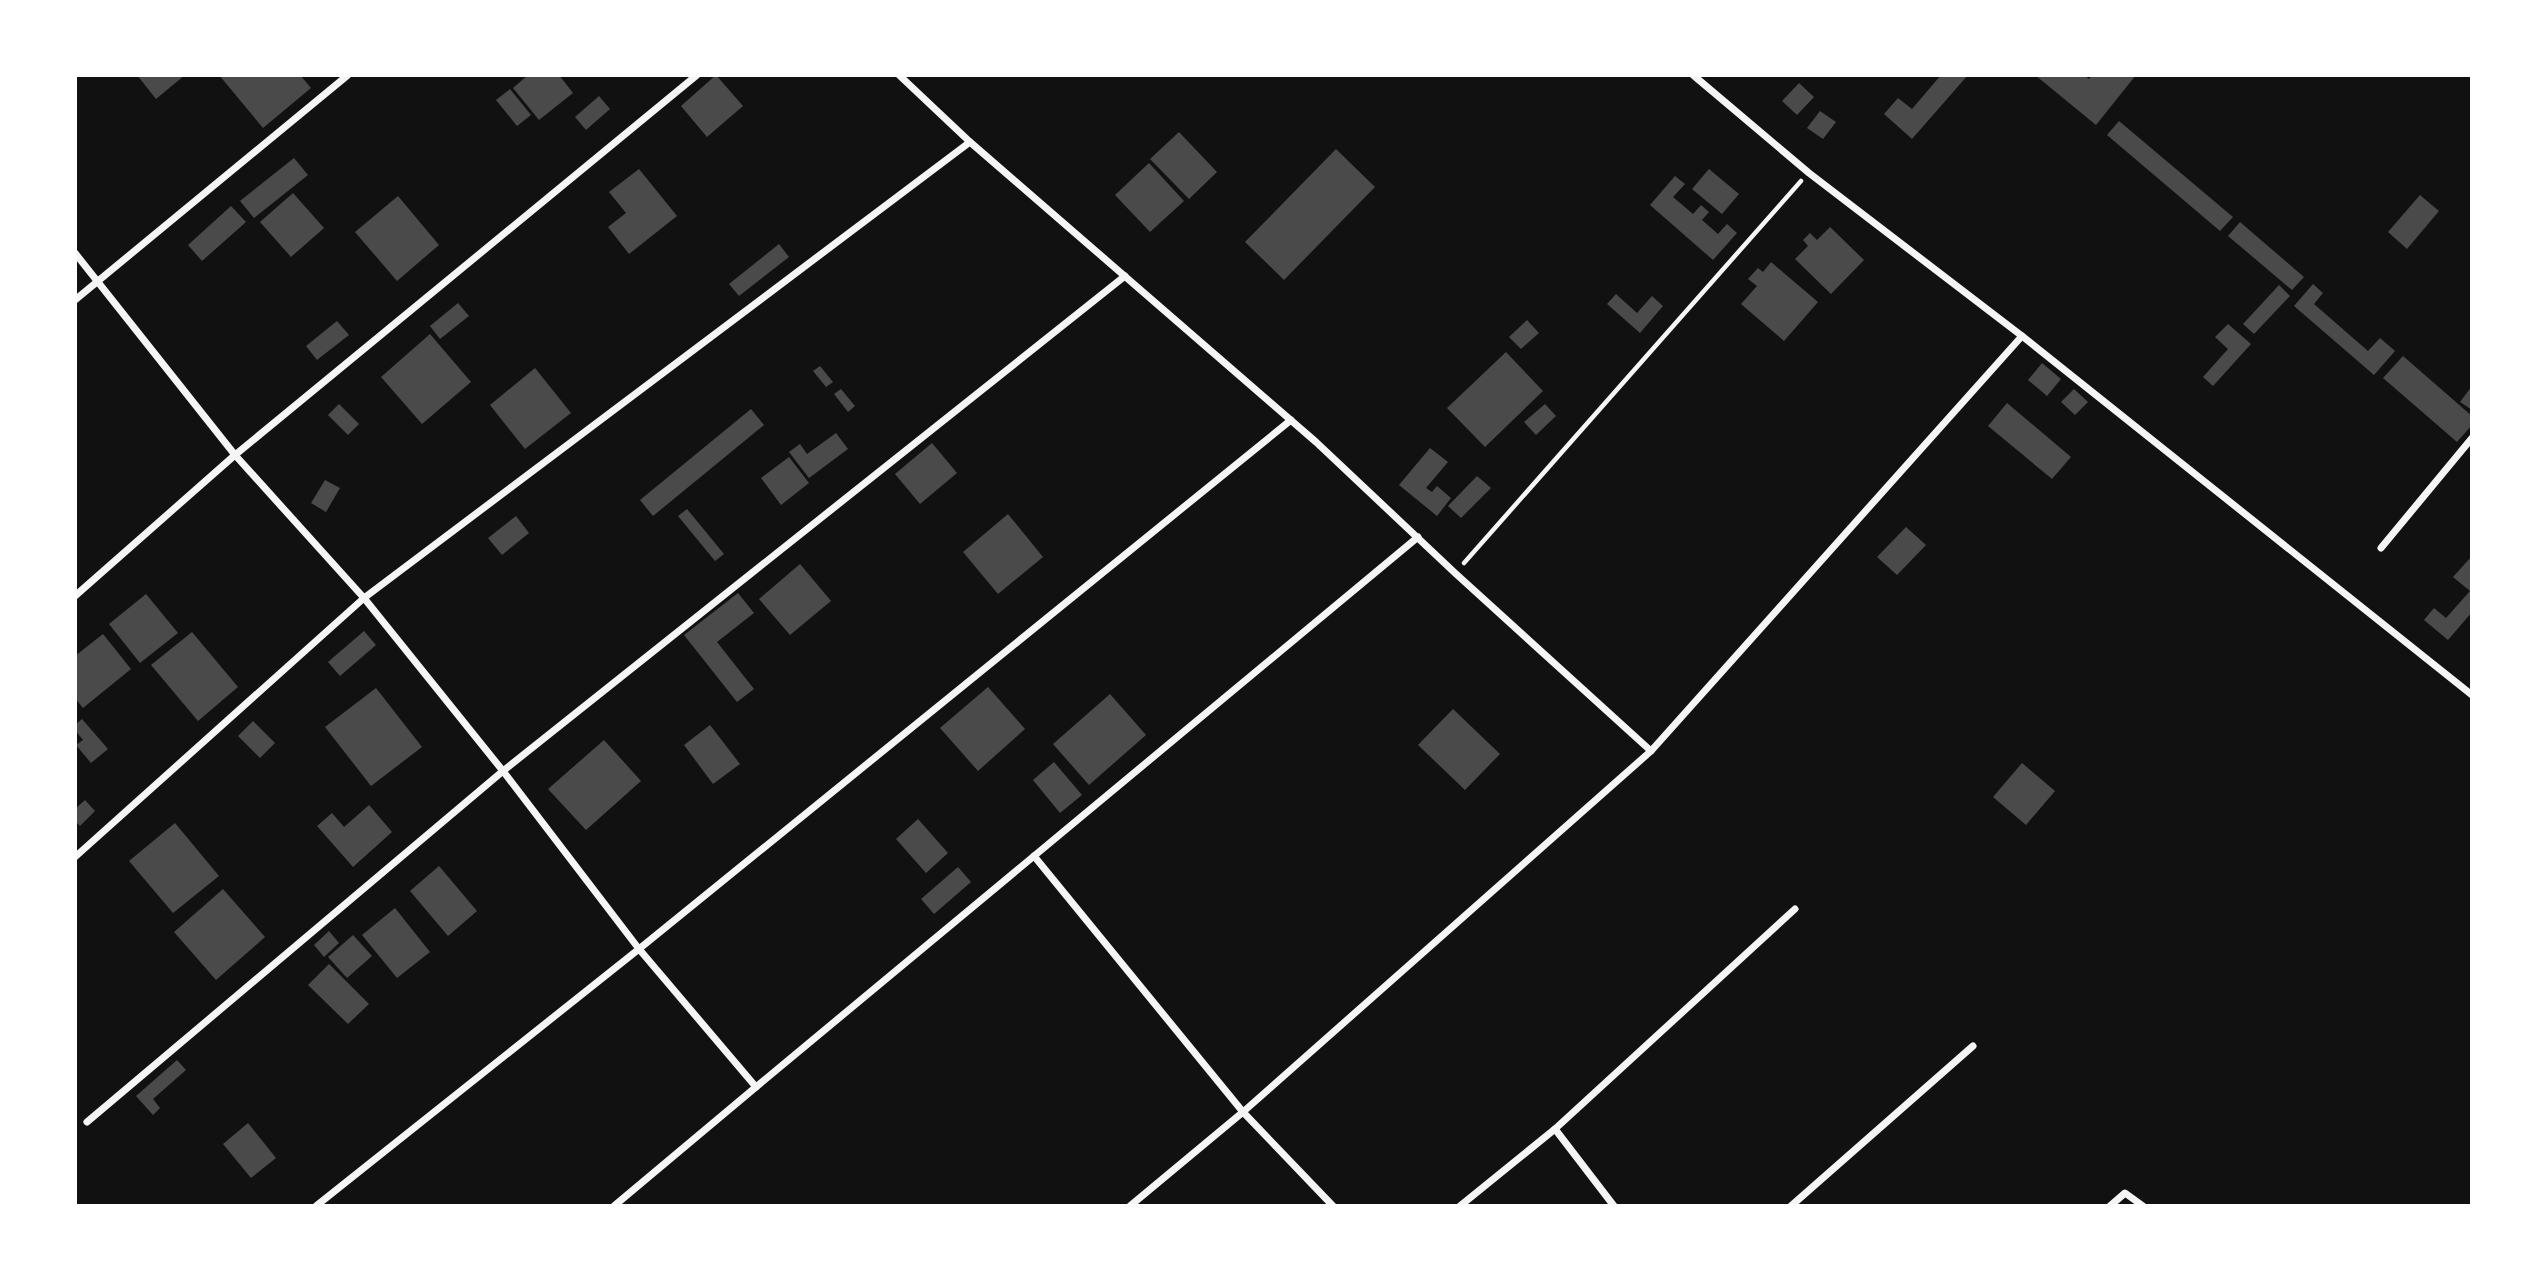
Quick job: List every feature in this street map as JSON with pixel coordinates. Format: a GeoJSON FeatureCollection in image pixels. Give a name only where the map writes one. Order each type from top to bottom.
{"type":"FeatureCollection","features":[{"type":"Feature","properties":{"kind":"street"},"geometry":{"type":"LineString","coordinates":[[75,300],[348,75]]}},
{"type":"Feature","properties":{"kind":"street"},"geometry":{"type":"LineString","coordinates":[[75,596],[235,455],[697,75]]}},
{"type":"Feature","properties":{"kind":"street"},"geometry":{"type":"LineString","coordinates":[[899,75],[970,142],[1291,420],[1651,751]]}},
{"type":"Feature","properties":{"kind":"street"},"geometry":{"type":"LineString","coordinates":[[1693,75],[1809,173],[2022,336],[2472,695]]}},
{"type":"Feature","properties":{"kind":"street"},"geometry":{"type":"LineString","coordinates":[[75,857],[364,598],[970,142]]}},
{"type":"Feature","properties":{"kind":"street"},"geometry":{"type":"LineString","coordinates":[[75,253],[235,455],[364,598],[503,771],[639,949],[756,1087]]}},
{"type":"Feature","properties":{"kind":"street"},"geometry":{"type":"LineString","coordinates":[[87,1122],[503,771],[1125,276]]}},
{"type":"Feature","properties":{"kind":"street"},"geometry":{"type":"LineString","coordinates":[[1130,1206],[1243,1112],[1651,751],[2022,336]]}},
{"type":"Feature","properties":{"kind":"street"},"geometry":{"type":"LineString","coordinates":[[316,1206],[639,949],[1291,420]]}},
{"type":"Feature","properties":{"kind":"street"},"geometry":{"type":"LineString","coordinates":[[2381,548],[2472,438]]}},
{"type":"Feature","properties":{"kind":"street"},"geometry":{"type":"LineString","coordinates":[[614,1206],[1418,537]]}},
{"type":"Feature","properties":{"kind":"street"},"geometry":{"type":"LineString","coordinates":[[1034,856],[1243,1112],[1333,1206]]}},
{"type":"Feature","properties":{"kind":"street"},"geometry":{"type":"LineString","coordinates":[[1460,1206],[1555,1129],[1796,909]]}},
{"type":"Feature","properties":{"kind":"street"},"geometry":{"type":"LineString","coordinates":[[1791,1206],[1973,1046]]}},
{"type":"Feature","properties":{"kind":"street"},"geometry":{"type":"LineString","coordinates":[[1555,1129],[1614,1206]]}},
{"type":"Feature","properties":{"kind":"street"},"geometry":{"type":"LineString","coordinates":[[2110,1206],[2125,1193],[2143,1206]]}},
{"type":"Feature","properties":{"kind":"path"},"geometry":{"type":"LineString","coordinates":[[1455,573],[1809,173]]}},
{"type":"Feature","properties":{"kind":"building"},"geometry":{"type":"Polygon","coordinates":[[[137,75],[185,75],[156,99],[137,75]]]}},
{"type":"Feature","properties":{"kind":"building"},"geometry":{"type":"Polygon","coordinates":[[[219,75],[300,75],[311,88],[263,128],[219,75]]]}},
{"type":"Feature","properties":{"kind":"building"},"geometry":{"type":"Polygon","coordinates":[[[528,75],[559,75],[573,93],[539,120],[513,88],[528,75]]]}},
{"type":"Feature","properties":{"kind":"building"},"geometry":{"type":"Polygon","coordinates":[[[716,75],[743,106],[707,137],[681,106],[716,75]]]}},
{"type":"Feature","properties":{"kind":"building"},"geometry":{"type":"Polygon","coordinates":[[[1941,75],[1968,75],[1912,139],[1884,114],[1898,98],[1912,109],[1941,75]]]}},
{"type":"Feature","properties":{"kind":"building"},"geometry":{"type":"Polygon","coordinates":[[[2035,75],[2084,75],[2089,79],[2092,75],[2136,75],[2096,125],[2035,75]]]}},
{"type":"Feature","properties":{"kind":"building"},"geometry":{"type":"Polygon","coordinates":[[[1799,83],[1814,97],[1797,115],[1782,101],[1799,83]]]}},
{"type":"Feature","properties":{"kind":"building"},"geometry":{"type":"Polygon","coordinates":[[[510,89],[531,115],[517,126],[496,100],[510,89]]]}},
{"type":"Feature","properties":{"kind":"building"},"geometry":{"type":"Polygon","coordinates":[[[599,96],[610,109],[586,130],[575,117],[599,96]]]}},
{"type":"Feature","properties":{"kind":"building"},"geometry":{"type":"Polygon","coordinates":[[[1820,111],[1836,122],[1823,139],[1807,128],[1820,111]]]}},
{"type":"Feature","properties":{"kind":"building"},"geometry":{"type":"Polygon","coordinates":[[[2119,121],[2233,217],[2220,231],[2107,135],[2119,121]]]}},
{"type":"Feature","properties":{"kind":"building"},"geometry":{"type":"Polygon","coordinates":[[[1179,132],[1217,172],[1189,199],[1150,159],[1179,132]]]}},
{"type":"Feature","properties":{"kind":"building"},"geometry":{"type":"Polygon","coordinates":[[[1336,149],[1375,187],[1284,280],[1245,242],[1336,149]]]}},
{"type":"Feature","properties":{"kind":"building"},"geometry":{"type":"Polygon","coordinates":[[[294,158],[308,175],[254,218],[240,201],[294,158]]]}},
{"type":"Feature","properties":{"kind":"building"},"geometry":{"type":"Polygon","coordinates":[[[1149,163],[1184,201],[1150,232],[1115,195],[1149,163]]]}},
{"type":"Feature","properties":{"kind":"building"},"geometry":{"type":"Polygon","coordinates":[[[639,169],[677,216],[629,254],[608,227],[626,213],[609,192],[639,169]]]}},
{"type":"Feature","properties":{"kind":"building"},"geometry":{"type":"Polygon","coordinates":[[[1709,169],[1739,194],[1722,214],[1692,189],[1709,169]]]}},
{"type":"Feature","properties":{"kind":"building"},"geometry":{"type":"Polygon","coordinates":[[[1675,176],[1685,184],[1673,197],[1693,214],[1701,205],[1709,212],[1702,220],[1718,234],[1727,224],[1737,233],[1713,260],[1650,205],[1675,176]]]}},
{"type":"Feature","properties":{"kind":"building"},"geometry":{"type":"Polygon","coordinates":[[[293,193],[324,228],[291,257],[260,222],[293,193]]]}},
{"type":"Feature","properties":{"kind":"building"},"geometry":{"type":"Polygon","coordinates":[[[2420,195],[2439,211],[2407,249],[2388,232],[2420,195]]]}},
{"type":"Feature","properties":{"kind":"building"},"geometry":{"type":"Polygon","coordinates":[[[398,196],[439,245],[397,281],[355,232],[398,196]]]}},
{"type":"Feature","properties":{"kind":"building"},"geometry":{"type":"Polygon","coordinates":[[[231,206],[246,222],[202,261],[188,245],[231,206]]]}},
{"type":"Feature","properties":{"kind":"building"},"geometry":{"type":"Polygon","coordinates":[[[2240,222],[2304,277],[2292,290],[2228,236],[2240,222]]]}},
{"type":"Feature","properties":{"kind":"building"},"geometry":{"type":"Polygon","coordinates":[[[1830,227],[1864,260],[1831,294],[1795,259],[1808,246],[1803,240],[1810,233],[1817,240],[1830,227]]]}},
{"type":"Feature","properties":{"kind":"building"},"geometry":{"type":"Polygon","coordinates":[[[779,244],[789,257],[739,296],[729,284],[779,244]]]}},
{"type":"Feature","properties":{"kind":"building"},"geometry":{"type":"Polygon","coordinates":[[[1771,262],[1818,302],[1784,341],[1741,304],[1757,286],[1748,279],[1758,268],[1763,272],[1771,262]]]}},
{"type":"Feature","properties":{"kind":"building"},"geometry":{"type":"Polygon","coordinates":[[[2313,284],[2323,293],[2314,304],[2368,351],[2380,338],[2395,351],[2374,375],[2294,306],[2313,284]]]}},
{"type":"Feature","properties":{"kind":"building"},"geometry":{"type":"Polygon","coordinates":[[[2279,285],[2290,296],[2254,334],[2243,324],[2279,285]]]}},
{"type":"Feature","properties":{"kind":"building"},"geometry":{"type":"Polygon","coordinates":[[[1616,294],[1637,313],[1652,296],[1663,306],[1640,333],[1607,304],[1616,294]]]}},
{"type":"Feature","properties":{"kind":"building"},"geometry":{"type":"Polygon","coordinates":[[[458,303],[469,316],[440,339],[430,326],[458,303]]]}},
{"type":"Feature","properties":{"kind":"building"},"geometry":{"type":"Polygon","coordinates":[[[1527,320],[1539,333],[1521,349],[1509,337],[1527,320]]]}},
{"type":"Feature","properties":{"kind":"building"},"geometry":{"type":"Polygon","coordinates":[[[337,321],[349,335],[317,360],[306,346],[337,321]]]}},
{"type":"Feature","properties":{"kind":"building"},"geometry":{"type":"Polygon","coordinates":[[[2228,324],[2251,344],[2213,386],[2203,377],[2228,349],[2215,337],[2228,324]]]}},
{"type":"Feature","properties":{"kind":"building"},"geometry":{"type":"Polygon","coordinates":[[[430,334],[471,382],[422,424],[381,377],[430,334]]]}},
{"type":"Feature","properties":{"kind":"building"},"geometry":{"type":"Polygon","coordinates":[[[1506,352],[1543,391],[1485,447],[1447,408],[1506,352]]]}},
{"type":"Feature","properties":{"kind":"building"},"geometry":{"type":"Polygon","coordinates":[[[2403,356],[2472,416],[2472,425],[2457,442],[2383,378],[2403,356]]]}},
{"type":"Feature","properties":{"kind":"building"},"geometry":{"type":"Polygon","coordinates":[[[2042,363],[2061,379],[2047,396],[2028,380],[2042,363]]]}},
{"type":"Feature","properties":{"kind":"building"},"geometry":{"type":"Polygon","coordinates":[[[820,366],[833,382],[826,387],[813,371],[820,366]]]}},
{"type":"Feature","properties":{"kind":"building"},"geometry":{"type":"Polygon","coordinates":[[[535,368],[571,413],[525,449],[490,405],[535,368]]]}},
{"type":"Feature","properties":{"kind":"building"},"geometry":{"type":"Polygon","coordinates":[[[2472,386],[2472,410],[2460,402],[2472,386]]]}},
{"type":"Feature","properties":{"kind":"building"},"geometry":{"type":"Polygon","coordinates":[[[841,389],[855,406],[848,412],[834,394],[841,389]]]}},
{"type":"Feature","properties":{"kind":"building"},"geometry":{"type":"Polygon","coordinates":[[[2074,389],[2088,402],[2075,415],[2061,402],[2074,389]]]}},
{"type":"Feature","properties":{"kind":"building"},"geometry":{"type":"Polygon","coordinates":[[[2007,403],[2071,457],[2052,479],[1988,426],[2007,403]]]}},
{"type":"Feature","properties":{"kind":"building"},"geometry":{"type":"Polygon","coordinates":[[[339,404],[359,424],[348,435],[328,415],[339,404]]]}},
{"type":"Feature","properties":{"kind":"building"},"geometry":{"type":"Polygon","coordinates":[[[1545,404],[1556,416],[1536,435],[1524,422],[1545,404]]]}},
{"type":"Feature","properties":{"kind":"building"},"geometry":{"type":"Polygon","coordinates":[[[751,409],[764,425],[653,516],[640,500],[751,409]]]}},
{"type":"Feature","properties":{"kind":"building"},"geometry":{"type":"Polygon","coordinates":[[[836,433],[848,449],[809,478],[789,452],[800,444],[807,454],[836,433]]]}},
{"type":"Feature","properties":{"kind":"building"},"geometry":{"type":"Polygon","coordinates":[[[932,443],[957,473],[920,504],[895,474],[932,443]]]}},
{"type":"Feature","properties":{"kind":"building"},"geometry":{"type":"Polygon","coordinates":[[[1430,448],[1448,462],[1426,488],[1432,492],[1437,486],[1451,498],[1437,516],[1399,485],[1430,448]]]}},
{"type":"Feature","properties":{"kind":"building"},"geometry":{"type":"Polygon","coordinates":[[[789,457],[809,483],[781,505],[761,478],[789,457]]]}},
{"type":"Feature","properties":{"kind":"building"},"geometry":{"type":"Polygon","coordinates":[[[1477,476],[1491,488],[1461,518],[1448,506],[1477,476]]]}},
{"type":"Feature","properties":{"kind":"building"},"geometry":{"type":"Polygon","coordinates":[[[325,480],[340,488],[326,512],[311,503],[325,480]]]}},
{"type":"Feature","properties":{"kind":"building"},"geometry":{"type":"Polygon","coordinates":[[[687,509],[724,554],[715,561],[678,516],[687,509]]]}},
{"type":"Feature","properties":{"kind":"building"},"geometry":{"type":"Polygon","coordinates":[[[1008,514],[1043,557],[998,594],[963,552],[1008,514]]]}},
{"type":"Feature","properties":{"kind":"building"},"geometry":{"type":"Polygon","coordinates":[[[516,516],[529,533],[502,555],[488,538],[516,516]]]}},
{"type":"Feature","properties":{"kind":"building"},"geometry":{"type":"Polygon","coordinates":[[[1906,527],[1926,545],[1897,575],[1877,557],[1906,527]]]}},
{"type":"Feature","properties":{"kind":"building"},"geometry":{"type":"Polygon","coordinates":[[[2472,556],[2472,612],[2448,640],[2424,620],[2434,608],[2446,618],[2470,591],[2453,577],[2472,556]]]}},
{"type":"Feature","properties":{"kind":"building"},"geometry":{"type":"Polygon","coordinates":[[[800,564],[831,601],[790,635],[759,599],[800,564]]]}},
{"type":"Feature","properties":{"kind":"building"},"geometry":{"type":"Polygon","coordinates":[[[738,593],[754,613],[717,642],[754,689],[737,702],[684,635],[738,593]]]}},
{"type":"Feature","properties":{"kind":"building"},"geometry":{"type":"Polygon","coordinates":[[[146,594],[178,633],[140,663],[109,624],[146,594]]]}},
{"type":"Feature","properties":{"kind":"building"},"geometry":{"type":"Polygon","coordinates":[[[364,631],[376,645],[340,676],[328,662],[364,631]]]}},
{"type":"Feature","properties":{"kind":"building"},"geometry":{"type":"Polygon","coordinates":[[[192,632],[238,687],[198,721],[151,665],[192,632]]]}},
{"type":"Feature","properties":{"kind":"building"},"geometry":{"type":"Polygon","coordinates":[[[103,634],[131,669],[83,708],[75,698],[75,656],[103,634]]]}},
{"type":"Feature","properties":{"kind":"building"},"geometry":{"type":"Polygon","coordinates":[[[988,687],[1025,729],[978,771],[940,728],[988,687]]]}},
{"type":"Feature","properties":{"kind":"building"},"geometry":{"type":"Polygon","coordinates":[[[376,688],[422,747],[371,786],[325,727],[376,688]]]}},
{"type":"Feature","properties":{"kind":"building"},"geometry":{"type":"Polygon","coordinates":[[[1110,694],[1146,735],[1089,785],[1053,744],[1110,694]]]}},
{"type":"Feature","properties":{"kind":"building"},"geometry":{"type":"Polygon","coordinates":[[[1453,709],[1500,754],[1465,790],[1418,745],[1453,709]]]}},
{"type":"Feature","properties":{"kind":"building"},"geometry":{"type":"Polygon","coordinates":[[[82,719],[108,749],[91,763],[76,745],[83,740],[75,730],[75,725],[82,719]]]}},
{"type":"Feature","properties":{"kind":"building"},"geometry":{"type":"Polygon","coordinates":[[[253,721],[275,743],[260,758],[238,736],[253,721]]]}},
{"type":"Feature","properties":{"kind":"building"},"geometry":{"type":"Polygon","coordinates":[[[710,725],[740,764],[713,784],[684,745],[710,725]]]}},
{"type":"Feature","properties":{"kind":"building"},"geometry":{"type":"Polygon","coordinates":[[[604,740],[641,781],[586,830],[548,789],[604,740]]]}},
{"type":"Feature","properties":{"kind":"building"},"geometry":{"type":"Polygon","coordinates":[[[1054,762],[1082,795],[1060,813],[1033,780],[1054,762]]]}},
{"type":"Feature","properties":{"kind":"building"},"geometry":{"type":"Polygon","coordinates":[[[2022,763],[2055,791],[2026,825],[1993,797],[2022,763]]]}},
{"type":"Feature","properties":{"kind":"building"},"geometry":{"type":"Polygon","coordinates":[[[85,800],[95,811],[80,826],[75,821],[75,809],[85,800]]]}},
{"type":"Feature","properties":{"kind":"building"},"geometry":{"type":"Polygon","coordinates":[[[369,805],[392,832],[353,867],[317,826],[332,813],[344,827],[369,805]]]}},
{"type":"Feature","properties":{"kind":"building"},"geometry":{"type":"Polygon","coordinates":[[[918,819],[948,853],[926,873],[896,839],[918,819]]]}},
{"type":"Feature","properties":{"kind":"building"},"geometry":{"type":"Polygon","coordinates":[[[175,823],[219,876],[173,913],[129,861],[175,823]]]}},
{"type":"Feature","properties":{"kind":"building"},"geometry":{"type":"Polygon","coordinates":[[[439,866],[477,911],[448,936],[410,891],[439,866]]]}},
{"type":"Feature","properties":{"kind":"building"},"geometry":{"type":"Polygon","coordinates":[[[958,867],[971,882],[934,914],[921,899],[958,867]]]}},
{"type":"Feature","properties":{"kind":"building"},"geometry":{"type":"Polygon","coordinates":[[[223,889],[265,937],[216,980],[174,932],[223,889]]]}},
{"type":"Feature","properties":{"kind":"building"},"geometry":{"type":"Polygon","coordinates":[[[395,908],[430,952],[397,978],[362,935],[395,908]]]}},
{"type":"Feature","properties":{"kind":"building"},"geometry":{"type":"Polygon","coordinates":[[[329,931],[339,943],[324,957],[314,945],[329,931]]]}},
{"type":"Feature","properties":{"kind":"building"},"geometry":{"type":"Polygon","coordinates":[[[353,935],[372,956],[347,978],[328,957],[353,935]]]}},
{"type":"Feature","properties":{"kind":"building"},"geometry":{"type":"Polygon","coordinates":[[[329,964],[369,1004],[348,1024],[308,985],[329,964]]]}},
{"type":"Feature","properties":{"kind":"building"},"geometry":{"type":"Polygon","coordinates":[[[177,1060],[186,1070],[153,1099],[160,1108],[153,1115],[136,1096],[177,1060]]]}},
{"type":"Feature","properties":{"kind":"building"},"geometry":{"type":"Polygon","coordinates":[[[248,1123],[276,1158],[251,1178],[223,1144],[248,1123]]]}}]}
